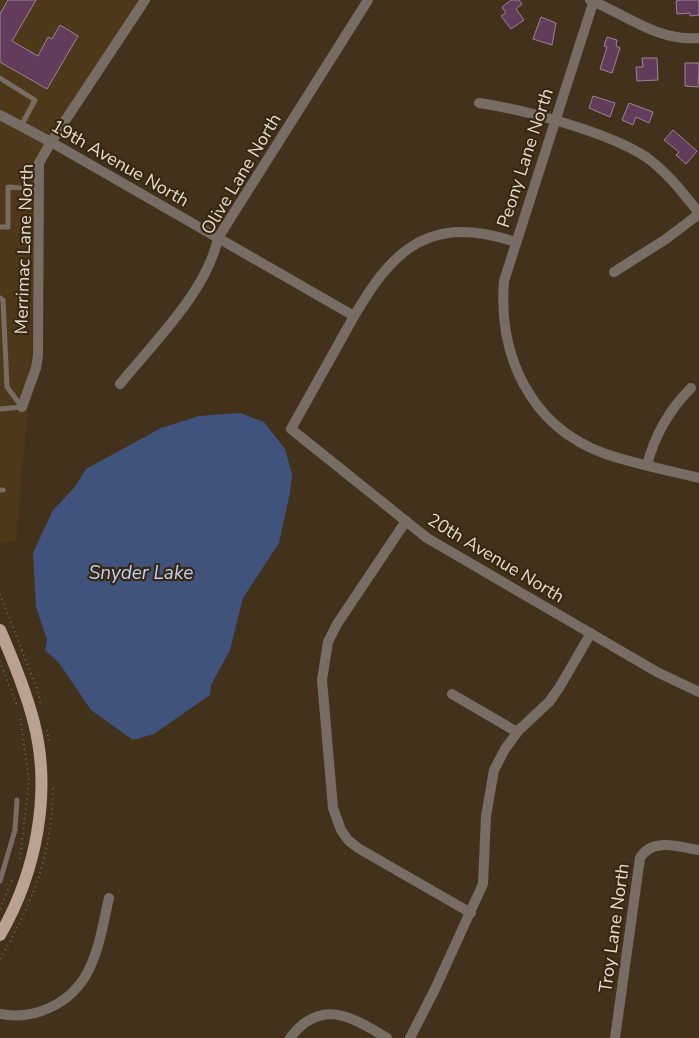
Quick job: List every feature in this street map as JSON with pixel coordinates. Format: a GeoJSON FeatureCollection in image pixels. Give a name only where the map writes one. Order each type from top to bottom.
{"type":"FeatureCollection","features":[{"type":"Feature","properties":{"kind":"main road"},"geometry":{"type":"LineString","coordinates":[[0,630],[34,723],[41,780],[38,823],[30,866],[20,893],[0,935]]}},
{"type":"Feature","properties":{"kind":"street","name":"Merrimac Lane North"},"geometry":{"type":"LineString","coordinates":[[22,407],[36,368],[38,355],[39,163],[145,0]]}},
{"type":"Feature","properties":{"kind":"street","name":"Olive Lane North"},"geometry":{"type":"LineString","coordinates":[[120,384],[156,342],[207,272],[218,238],[368,0]]}},
{"type":"Feature","properties":{"kind":"street"},"geometry":{"type":"LineString","coordinates":[[592,0],[655,32],[699,38]]}},
{"type":"Feature","properties":{"kind":"street","name":"Peony Lane North"},"geometry":{"type":"LineString","coordinates":[[291,429],[354,316],[389,264],[404,252],[429,238],[467,231],[486,233],[515,242],[555,122],[592,0]]}},
{"type":"Feature","properties":{"kind":"street"},"geometry":{"type":"LineString","coordinates":[[479,103],[498,106],[613,140],[646,158],[662,170],[699,213],[660,244],[614,272]]}},
{"type":"Feature","properties":{"kind":"street","name":"19th Avenue North"},"geometry":{"type":"LineString","coordinates":[[0,115],[51,142],[354,316]]}},
{"type":"Feature","properties":{"kind":"street"},"geometry":{"type":"LineString","coordinates":[[515,242],[504,281],[503,320],[509,352],[529,394],[544,413],[570,436],[602,452],[699,478]]}},
{"type":"Feature","properties":{"kind":"street"},"geometry":{"type":"LineString","coordinates":[[647,465],[657,435],[666,417],[691,388]]}},
{"type":"Feature","properties":{"kind":"street","name":"20th Avenue North"},"geometry":{"type":"LineString","coordinates":[[291,429],[427,538],[657,672],[699,692]]}},
{"type":"Feature","properties":{"kind":"street"},"geometry":{"type":"LineString","coordinates":[[406,521],[337,624],[328,642],[322,680],[333,808],[341,830],[348,840],[358,848],[470,913]]}},
{"type":"Feature","properties":{"kind":"street"},"geometry":{"type":"LineString","coordinates":[[410,1038],[436,990],[483,884],[486,816],[494,770],[517,732],[548,702],[559,688],[591,633]]}},
{"type":"Feature","properties":{"kind":"street"},"geometry":{"type":"LineString","coordinates":[[452,694],[517,732]]}},
{"type":"Feature","properties":{"kind":"street","name":"Troy Lane North"},"geometry":{"type":"LineString","coordinates":[[615,1038],[640,858],[643,851],[654,845],[699,850]]}},
{"type":"Feature","properties":{"kind":"street"},"geometry":{"type":"LineString","coordinates":[[0,1014],[25,1015],[42,1012],[58,1005],[77,989],[92,968],[109,898]]}},
{"type":"Feature","properties":{"kind":"street"},"geometry":{"type":"LineString","coordinates":[[290,1038],[300,1026],[310,1020],[332,1014],[343,1014],[356,1019],[387,1038]]}},
{"type":"Feature","properties":{"kind":"lane"},"geometry":{"type":"LineString","coordinates":[[0,78],[35,100],[21,126]]}},
{"type":"Feature","properties":{"kind":"lane"},"geometry":{"type":"LineString","coordinates":[[0,227],[8,227],[8,187],[39,189]]}},
{"type":"Feature","properties":{"kind":"lane"},"geometry":{"type":"LineString","coordinates":[[0,298],[4,300],[7,387],[22,407],[0,410]]}},
{"type":"Feature","properties":{"kind":"lane"},"geometry":{"type":"LineString","coordinates":[[0,388],[7,387]]}},
{"type":"Feature","properties":{"kind":"lane"},"geometry":{"type":"LineString","coordinates":[[0,881],[15,830],[17,800]]}},
{"type":"Feature","properties":{"kind":"path"},"geometry":{"type":"LineString","coordinates":[[0,661],[20,713],[27,754],[28,803],[19,861]]}},
{"type":"Feature","properties":{"kind":"path"},"geometry":{"type":"LineString","coordinates":[[0,910],[14,875]]}},
{"type":"Feature","properties":{"kind":"shaded area"},"geometry":{"type":"Polygon","coordinates":[[[0,0],[145,0],[42,165],[29,394],[16,541],[0,543],[0,0]]]}},
{"type":"Feature","properties":{"kind":"water","name":"Snyder Lake"},"geometry":{"type":"Polygon","coordinates":[[[240,413],[264,422],[285,449],[292,474],[279,543],[243,598],[230,650],[211,685],[210,695],[154,734],[133,740],[91,710],[59,663],[45,650],[47,640],[36,607],[33,553],[53,510],[74,488],[86,469],[161,428],[199,416],[240,413]]]}},
{"type":"Feature","properties":{"kind":"building"},"geometry":{"type":"Polygon","coordinates":[[[8,0],[36,0],[12,41],[38,56],[48,37],[52,39],[60,25],[78,36],[47,89],[0,62],[0,14],[8,0]]]}},
{"type":"Feature","properties":{"kind":"building"},"geometry":{"type":"Polygon","coordinates":[[[511,0],[519,0],[522,4],[516,9],[524,20],[511,29],[501,16],[506,13],[502,7],[511,0]]]}},
{"type":"Feature","properties":{"kind":"building"},"geometry":{"type":"Polygon","coordinates":[[[699,0],[699,15],[690,16],[690,13],[677,14],[676,1],[699,0]]]}},
{"type":"Feature","properties":{"kind":"building"},"geometry":{"type":"Polygon","coordinates":[[[541,17],[556,23],[552,45],[533,39],[541,17]]]}},
{"type":"Feature","properties":{"kind":"building"},"geometry":{"type":"Polygon","coordinates":[[[607,37],[617,40],[616,46],[620,48],[612,73],[600,69],[607,47],[604,46],[607,37]]]}},
{"type":"Feature","properties":{"kind":"building"},"geometry":{"type":"Polygon","coordinates":[[[642,58],[657,58],[658,80],[637,81],[636,67],[643,67],[642,58]]]}},
{"type":"Feature","properties":{"kind":"building"},"geometry":{"type":"Polygon","coordinates":[[[685,63],[699,63],[698,87],[685,86],[685,63]]]}},
{"type":"Feature","properties":{"kind":"building"},"geometry":{"type":"Polygon","coordinates":[[[593,96],[615,103],[610,117],[589,108],[593,96]]]}},
{"type":"Feature","properties":{"kind":"building"},"geometry":{"type":"Polygon","coordinates":[[[629,103],[653,112],[649,123],[636,117],[633,125],[622,120],[629,103]]]}},
{"type":"Feature","properties":{"kind":"building"},"geometry":{"type":"Polygon","coordinates":[[[673,130],[697,151],[686,164],[676,155],[679,152],[664,140],[673,130]]]}}]}
